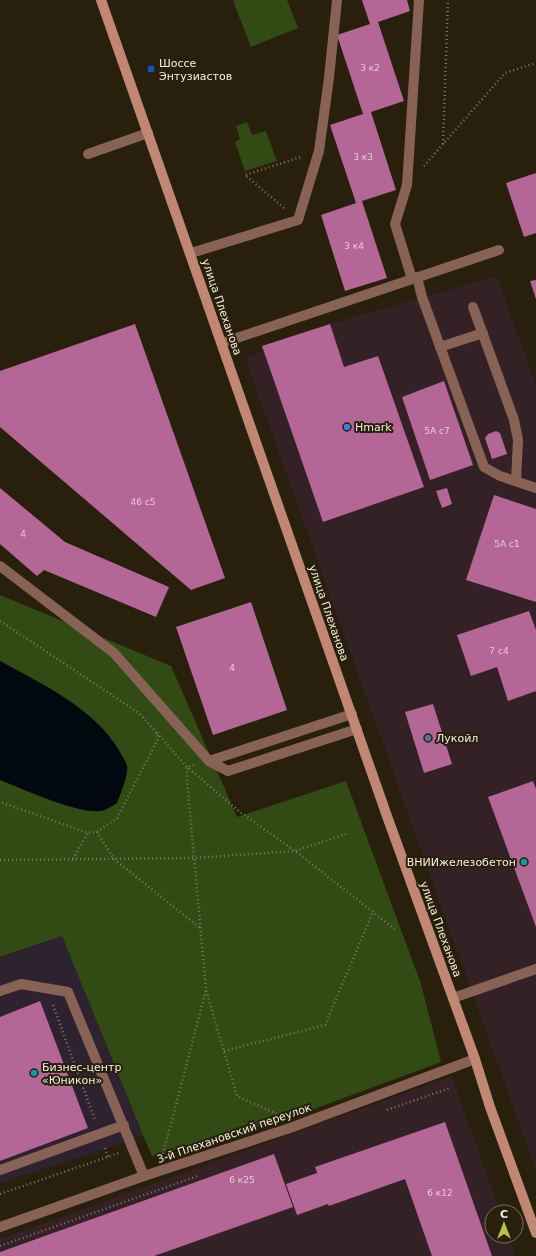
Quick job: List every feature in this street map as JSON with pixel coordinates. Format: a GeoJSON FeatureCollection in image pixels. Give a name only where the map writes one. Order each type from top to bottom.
{"type":"FeatureCollection","features":[{"type":"Feature","properties":{"kind":"main road","name":"улица Плеханова"},"geometry":{"type":"LineString","coordinates":[[101,0],[191,253],[388,819],[536,1233]]}},
{"type":"Feature","properties":{"kind":"street"},"geometry":{"type":"LineString","coordinates":[[191,253],[298,220],[319,151],[329,78],[337,0]]}},
{"type":"Feature","properties":{"kind":"street"},"geometry":{"type":"LineString","coordinates":[[419,0],[408,185],[395,224],[484,467],[491,472],[536,488]]}},
{"type":"Feature","properties":{"kind":"street"},"geometry":{"type":"LineString","coordinates":[[88,154],[148,133]]}},
{"type":"Feature","properties":{"kind":"street"},"geometry":{"type":"LineString","coordinates":[[222,343],[499,250]]}},
{"type":"Feature","properties":{"kind":"street"},"geometry":{"type":"LineString","coordinates":[[473,307],[514,420],[518,440],[516,481]]}},
{"type":"Feature","properties":{"kind":"street"},"geometry":{"type":"LineString","coordinates":[[440,347],[483,333]]}},
{"type":"Feature","properties":{"kind":"street"},"geometry":{"type":"LineString","coordinates":[[0,566],[114,653],[209,761],[228,771],[357,730]]}},
{"type":"Feature","properties":{"kind":"street"},"geometry":{"type":"LineString","coordinates":[[209,761],[352,714]]}},
{"type":"Feature","properties":{"kind":"street"},"geometry":{"type":"LineString","coordinates":[[453,998],[536,969]]}},
{"type":"Feature","properties":{"kind":"street"},"geometry":{"type":"LineString","coordinates":[[0,991],[21,984],[68,992],[144,1176]]}},
{"type":"Feature","properties":{"kind":"street","name":"3-й Плехановский переулок"},"geometry":{"type":"LineString","coordinates":[[0,1227],[144,1176],[290,1128],[475,1059]]}},
{"type":"Feature","properties":{"kind":"street"},"geometry":{"type":"LineString","coordinates":[[0,1170],[124,1125]]}},
{"type":"Feature","properties":{"kind":"path"},"geometry":{"type":"LineString","coordinates":[[443,144],[448,0]]}},
{"type":"Feature","properties":{"kind":"path"},"geometry":{"type":"LineString","coordinates":[[408,185],[505,73],[536,63]]}},
{"type":"Feature","properties":{"kind":"path"},"geometry":{"type":"LineString","coordinates":[[298,220],[245,175],[319,151]]}},
{"type":"Feature","properties":{"kind":"path"},"geometry":{"type":"LineString","coordinates":[[0,621],[139,713],[187,767],[240,812],[295,851],[396,930]]}},
{"type":"Feature","properties":{"kind":"path"},"geometry":{"type":"LineString","coordinates":[[0,802],[88,833],[96,832],[117,818],[158,739],[157,733]]}},
{"type":"Feature","properties":{"kind":"path"},"geometry":{"type":"LineString","coordinates":[[187,780],[206,990],[237,1096],[280,1116]]}},
{"type":"Feature","properties":{"kind":"path"},"geometry":{"type":"LineString","coordinates":[[96,832],[114,860],[200,929]]}},
{"type":"Feature","properties":{"kind":"path"},"geometry":{"type":"LineString","coordinates":[[73,859],[88,833]]}},
{"type":"Feature","properties":{"kind":"path"},"geometry":{"type":"LineString","coordinates":[[0,860],[193,858],[295,851],[349,833]]}},
{"type":"Feature","properties":{"kind":"path"},"geometry":{"type":"LineString","coordinates":[[224,1051],[325,1025],[372,912]]}},
{"type":"Feature","properties":{"kind":"path"},"geometry":{"type":"LineString","coordinates":[[140,1164],[162,1156],[206,990]]}},
{"type":"Feature","properties":{"kind":"path"},"geometry":{"type":"LineString","coordinates":[[53,1003],[108,1157]]}},
{"type":"Feature","properties":{"kind":"path"},"geometry":{"type":"LineString","coordinates":[[0,1194],[133,1148]]}},
{"type":"Feature","properties":{"kind":"shaded area"},"geometry":{"type":"Polygon","coordinates":[[[497,276],[536,386],[536,1171],[245,358],[330,324],[497,276]]]}},
{"type":"Feature","properties":{"kind":"shaded area"},"geometry":{"type":"Polygon","coordinates":[[[0,661],[67,699],[83,710],[110,737],[125,760],[127,766],[126,779],[117,803],[102,811],[78,809],[50,800],[0,780],[0,661]]]}},
{"type":"Feature","properties":{"kind":"shaded area"},"geometry":{"type":"Polygon","coordinates":[[[62,936],[143,1135],[106,1149],[0,1183],[0,958],[62,936]]]}},
{"type":"Feature","properties":{"kind":"shaded area"},"geometry":{"type":"Polygon","coordinates":[[[452,1076],[497,1204],[484,1204],[484,1244],[511,1244],[515,1256],[0,1256],[0,1239],[452,1076]]]}},
{"type":"Feature","properties":{"kind":"green space"},"geometry":{"type":"Polygon","coordinates":[[[287,0],[298,28],[251,47],[233,1],[287,0]]]}},
{"type":"Feature","properties":{"kind":"green space"},"geometry":{"type":"Polygon","coordinates":[[[247,122],[252,135],[266,131],[277,161],[245,171],[235,142],[240,139],[236,126],[247,122]]]}},
{"type":"Feature","properties":{"kind":"green space"},"geometry":{"type":"Polygon","coordinates":[[[0,595],[171,666],[237,817],[346,781],[421,984],[441,1062],[287,1119],[152,1156],[62,936],[0,957],[0,595]]]}},
{"type":"Feature","properties":{"kind":"building"},"geometry":{"type":"Polygon","coordinates":[[[362,0],[407,0],[410,11],[378,22],[404,101],[371,112],[396,190],[362,201],[387,278],[345,291],[321,215],[356,203],[330,125],[363,114],[337,35],[370,24],[362,0]]]}},
{"type":"Feature","properties":{"kind":"building"},"geometry":{"type":"Polygon","coordinates":[[[536,173],[536,233],[524,237],[506,183],[536,173]]]}},
{"type":"Feature","properties":{"kind":"building"},"geometry":{"type":"Polygon","coordinates":[[[536,280],[536,299],[530,281],[536,280]]]}},
{"type":"Feature","properties":{"kind":"building"},"geometry":{"type":"Polygon","coordinates":[[[135,324],[225,578],[191,590],[0,427],[0,371],[135,324]]]}},
{"type":"Feature","properties":{"kind":"building","name":"Hmark"},"geometry":{"type":"Polygon","coordinates":[[[330,324],[344,367],[378,356],[424,487],[323,522],[262,346],[330,324]]]}},
{"type":"Feature","properties":{"kind":"building"},"geometry":{"type":"Polygon","coordinates":[[[444,381],[473,465],[430,480],[402,397],[444,381]]]}},
{"type":"Feature","properties":{"kind":"building"},"geometry":{"type":"Polygon","coordinates":[[[496,431],[500,433],[507,454],[492,459],[485,438],[488,434],[496,431]]]}},
{"type":"Feature","properties":{"kind":"building"},"geometry":{"type":"Polygon","coordinates":[[[0,488],[65,542],[169,587],[156,617],[44,570],[37,576],[0,544],[0,488]]]}},
{"type":"Feature","properties":{"kind":"building"},"geometry":{"type":"Polygon","coordinates":[[[447,488],[452,504],[442,508],[436,491],[447,488]]]}},
{"type":"Feature","properties":{"kind":"building"},"geometry":{"type":"Polygon","coordinates":[[[494,495],[536,509],[536,602],[466,580],[494,495]]]}},
{"type":"Feature","properties":{"kind":"building"},"geometry":{"type":"Polygon","coordinates":[[[251,602],[287,710],[213,735],[176,627],[251,602]]]}},
{"type":"Feature","properties":{"kind":"building"},"geometry":{"type":"Polygon","coordinates":[[[529,611],[536,630],[536,691],[508,701],[497,667],[471,676],[457,635],[529,611]]]}},
{"type":"Feature","properties":{"kind":"building","name":"Лукойл"},"geometry":{"type":"Polygon","coordinates":[[[433,704],[452,764],[424,773],[405,712],[433,704]]]}},
{"type":"Feature","properties":{"kind":"building","name":"ВНИИжелезобетон"},"geometry":{"type":"Polygon","coordinates":[[[533,781],[536,789],[536,927],[488,797],[533,781]]]}},
{"type":"Feature","properties":{"kind":"building","name":"Бизнес-центр «Юникон»"},"geometry":{"type":"Polygon","coordinates":[[[40,1001],[88,1128],[0,1161],[0,1017],[40,1001]]]}},
{"type":"Feature","properties":{"kind":"building"},"geometry":{"type":"Polygon","coordinates":[[[445,1122],[484,1233],[484,1244],[488,1244],[492,1256],[432,1256],[405,1179],[329,1206],[328,1204],[297,1215],[286,1184],[317,1173],[320,1181],[315,1167],[445,1122]]]}},
{"type":"Feature","properties":{"kind":"building"},"geometry":{"type":"Polygon","coordinates":[[[274,1154],[293,1207],[154,1256],[0,1256],[0,1252],[274,1154]]]}},
{"type":"Feature","properties":{"kind":"place","name":"Шоссе Энтузиастов"},"geometry":{"type":"Point","coordinates":[151,69]}},
{"type":"Feature","properties":{"kind":"place","name":"Hmark"},"geometry":{"type":"Point","coordinates":[347,427]}},
{"type":"Feature","properties":{"kind":"place","name":"Лукойл"},"geometry":{"type":"Point","coordinates":[428,738]}},
{"type":"Feature","properties":{"kind":"place","name":"ВНИИжелезобетон"},"geometry":{"type":"Point","coordinates":[524,862]}},
{"type":"Feature","properties":{"kind":"place","name":"Бизнес-центр «Юникон»"},"geometry":{"type":"Point","coordinates":[34,1073]}}]}
